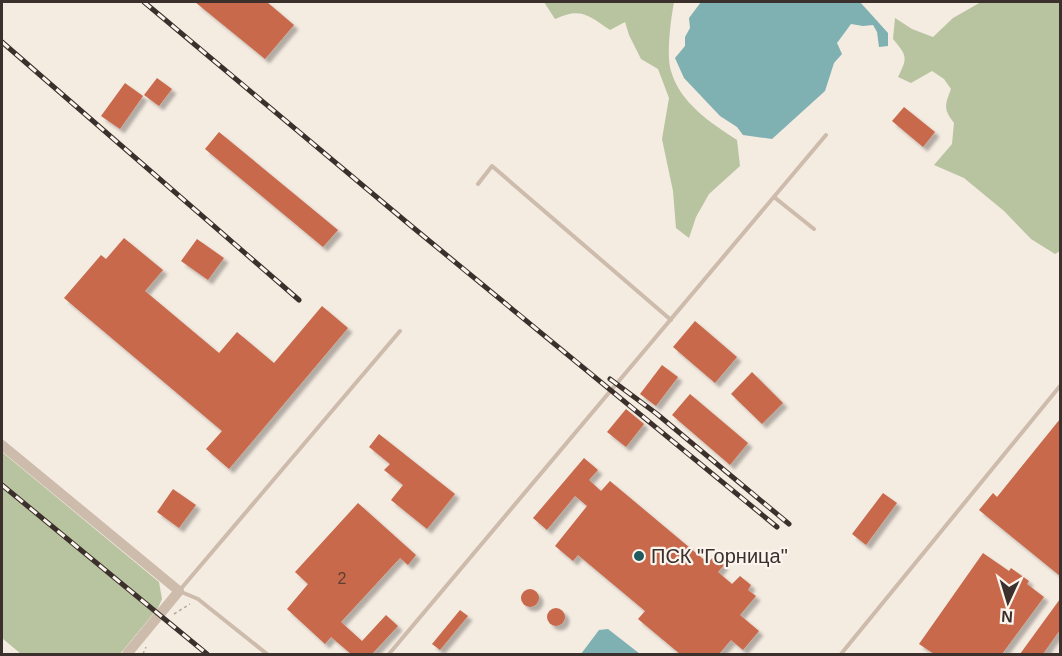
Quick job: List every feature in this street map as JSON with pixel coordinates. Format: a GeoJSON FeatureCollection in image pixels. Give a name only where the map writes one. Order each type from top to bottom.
{"type":"FeatureCollection","features":[{"type":"Feature","properties":{"kind":"street"},"geometry":{"type":"LineString","coordinates":[[2,445],[179,591],[127,654]]}},
{"type":"Feature","properties":{"kind":"lane"},"geometry":{"type":"LineString","coordinates":[[389,654],[826,135]]}},
{"type":"Feature","properties":{"kind":"lane"},"geometry":{"type":"LineString","coordinates":[[478,184],[492,166],[671,320]]}},
{"type":"Feature","properties":{"kind":"lane"},"geometry":{"type":"LineString","coordinates":[[774,197],[814,229]]}},
{"type":"Feature","properties":{"kind":"lane"},"geometry":{"type":"LineString","coordinates":[[267,654],[198,599],[179,591],[400,331]]}},
{"type":"Feature","properties":{"kind":"lane"},"geometry":{"type":"LineString","coordinates":[[841,654],[1060,386]]}},
{"type":"Feature","properties":{"kind":"path"},"geometry":{"type":"LineString","coordinates":[[168,618],[198,599]]}},
{"type":"Feature","properties":{"kind":"path"},"geometry":{"type":"LineString","coordinates":[[143,654],[147,645]]}},
{"type":"Feature","properties":{"kind":"green space"},"geometry":{"type":"Polygon","coordinates":[[[544,2],[674,2],[669,55],[675,82],[681,93],[698,111],[737,140],[740,166],[709,194],[696,217],[689,238],[676,228],[673,191],[662,139],[669,98],[658,69],[641,59],[625,22],[610,30],[584,14],[564,15],[555,19],[544,2]]]}},
{"type":"Feature","properties":{"kind":"green space"},"geometry":{"type":"Polygon","coordinates":[[[981,2],[1060,2],[1060,251],[1055,254],[1031,239],[1004,211],[964,178],[934,165],[952,144],[954,123],[946,107],[951,89],[944,79],[932,71],[911,83],[898,77],[905,61],[901,49],[893,39],[895,18],[912,29],[933,37],[953,18],[981,2]]]}},
{"type":"Feature","properties":{"kind":"green space"},"geometry":{"type":"Polygon","coordinates":[[[2,452],[159,582],[162,599],[158,608],[120,654],[21,654],[2,638],[2,452]]]}},
{"type":"Feature","properties":{"kind":"water"},"geometry":{"type":"Polygon","coordinates":[[[701,2],[860,2],[888,33],[888,46],[879,47],[877,32],[873,25],[851,24],[837,43],[842,54],[834,63],[825,91],[772,139],[743,135],[737,127],[720,116],[684,78],[675,58],[685,46],[685,37],[690,28],[689,18],[701,2]]]}},
{"type":"Feature","properties":{"kind":"water"},"geometry":{"type":"Polygon","coordinates":[[[608,629],[640,654],[581,654],[599,630],[608,629]]]}},
{"type":"Feature","properties":{"kind":"building"},"geometry":{"type":"Polygon","coordinates":[[[195,2],[267,2],[294,25],[265,59],[195,2]]]}},
{"type":"Feature","properties":{"kind":"building"},"geometry":{"type":"Polygon","coordinates":[[[157,78],[172,89],[159,106],[144,95],[157,78]]]}},
{"type":"Feature","properties":{"kind":"building"},"geometry":{"type":"Polygon","coordinates":[[[125,83],[143,96],[120,129],[101,116],[125,83]]]}},
{"type":"Feature","properties":{"kind":"building"},"geometry":{"type":"Polygon","coordinates":[[[904,107],[935,132],[923,147],[892,121],[904,107]]]}},
{"type":"Feature","properties":{"kind":"building"},"geometry":{"type":"Polygon","coordinates":[[[219,132],[338,230],[323,247],[205,149],[219,132]]]}},
{"type":"Feature","properties":{"kind":"building"},"geometry":{"type":"Polygon","coordinates":[[[124,238],[163,270],[145,291],[219,353],[237,332],[274,363],[322,306],[348,328],[229,469],[206,449],[222,431],[64,298],[101,255],[106,259],[124,238]]]}},
{"type":"Feature","properties":{"kind":"building"},"geometry":{"type":"Polygon","coordinates":[[[197,239],[224,258],[208,280],[181,261],[197,239]]]}},
{"type":"Feature","properties":{"kind":"building"},"geometry":{"type":"Polygon","coordinates":[[[695,321],[737,357],[715,383],[673,347],[695,321]]]}},
{"type":"Feature","properties":{"kind":"building"},"geometry":{"type":"Polygon","coordinates":[[[662,365],[678,377],[656,406],[640,394],[662,365]]]}},
{"type":"Feature","properties":{"kind":"building"},"geometry":{"type":"Polygon","coordinates":[[[752,372],[783,403],[762,424],[731,394],[752,372]]]}},
{"type":"Feature","properties":{"kind":"building"},"geometry":{"type":"Polygon","coordinates":[[[690,394],[748,443],[730,465],[672,415],[690,394]]]}},
{"type":"Feature","properties":{"kind":"building"},"geometry":{"type":"Polygon","coordinates":[[[626,409],[644,424],[626,447],[607,432],[626,409]]]}},
{"type":"Feature","properties":{"kind":"building"},"geometry":{"type":"Polygon","coordinates":[[[1060,419],[1060,576],[979,510],[993,493],[997,497],[1060,419]]]}},
{"type":"Feature","properties":{"kind":"building"},"geometry":{"type":"Polygon","coordinates":[[[379,434],[455,494],[427,529],[391,500],[403,485],[384,470],[390,464],[369,447],[379,434]]]}},
{"type":"Feature","properties":{"kind":"building","name":"ПСК \"Горница\""},"geometry":{"type":"Polygon","coordinates":[[[584,458],[598,470],[589,480],[601,491],[610,481],[708,563],[713,557],[724,565],[718,572],[732,584],[740,576],[751,585],[748,590],[756,596],[740,615],[759,631],[743,650],[731,640],[719,654],[680,654],[638,619],[645,611],[578,555],[573,561],[555,546],[587,506],[575,496],[547,530],[533,518],[584,458]]]}},
{"type":"Feature","properties":{"kind":"building"},"geometry":{"type":"Polygon","coordinates":[[[173,489],[196,505],[179,528],[157,512],[173,489]]]}},
{"type":"Feature","properties":{"kind":"building"},"geometry":{"type":"Polygon","coordinates":[[[883,493],[897,503],[866,545],[852,534],[883,493]]]}},
{"type":"Feature","properties":{"kind":"building"},"geometry":{"type":"Polygon","coordinates":[[[358,503],[416,555],[408,565],[400,558],[341,622],[362,641],[386,615],[398,626],[372,654],[351,654],[331,637],[325,644],[287,609],[308,584],[295,572],[358,503]]]}},
{"type":"Feature","properties":{"kind":"building"},"geometry":{"type":"Polygon","coordinates":[[[983,553],[1009,571],[1011,568],[1029,581],[1027,584],[1044,597],[1002,654],[934,654],[919,644],[983,553]]]}},
{"type":"Feature","properties":{"kind":"building"},"geometry":{"type":"Polygon","coordinates":[[[530,589],[536,592],[539,598],[536,604],[530,607],[524,604],[521,598],[524,592],[530,589]]]}},
{"type":"Feature","properties":{"kind":"building"},"geometry":{"type":"Polygon","coordinates":[[[1060,599],[1060,630],[1043,654],[1020,654],[1060,599]]]}},
{"type":"Feature","properties":{"kind":"building"},"geometry":{"type":"Polygon","coordinates":[[[556,608],[562,611],[565,617],[562,623],[556,626],[550,623],[547,617],[550,611],[556,608]]]}},
{"type":"Feature","properties":{"kind":"building"},"geometry":{"type":"Polygon","coordinates":[[[460,610],[468,616],[440,650],[432,644],[460,610]]]}},
{"type":"Feature","properties":{"kind":"railway"},"geometry":{"type":"LineString","coordinates":[[144,2],[410,225],[777,527]]}},
{"type":"Feature","properties":{"kind":"railway"},"geometry":{"type":"LineString","coordinates":[[2,42],[299,300]]}},
{"type":"Feature","properties":{"kind":"railway"},"geometry":{"type":"LineString","coordinates":[[610,379],[657,414],[789,524]]}},
{"type":"Feature","properties":{"kind":"railway"},"geometry":{"type":"LineString","coordinates":[[2,485],[207,654]]}},
{"type":"Feature","properties":{"kind":"place","name":"ПСК \"Горница\""},"geometry":{"type":"Point","coordinates":[639,556]}}]}
